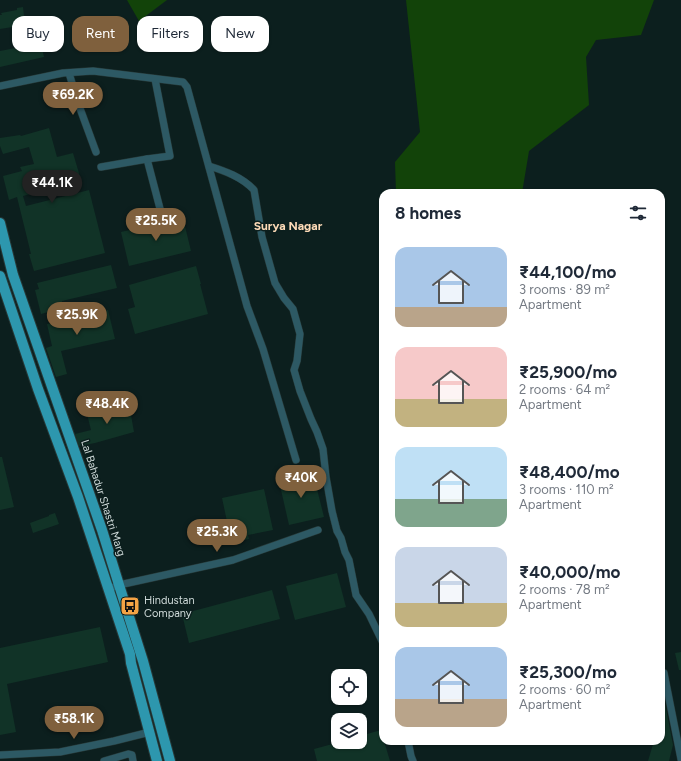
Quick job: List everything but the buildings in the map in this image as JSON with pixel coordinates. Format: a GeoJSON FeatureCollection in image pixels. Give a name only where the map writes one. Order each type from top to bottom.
{"type":"FeatureCollection","features":[{"type":"Feature","properties":{"kind":"main road","name":"Lal Bahadur Shastri Marg"},"geometry":{"type":"LineString","coordinates":[[0,226],[13,275],[102,530],[143,661],[170,761]]}},
{"type":"Feature","properties":{"kind":"main road"},"geometry":{"type":"LineString","coordinates":[[0,276],[36,382],[78,497],[130,654],[131,664],[157,761]]}},
{"type":"Feature","properties":{"kind":"main road"},"geometry":{"type":"LineString","coordinates":[[60,446],[72,442]]}},
{"type":"Feature","properties":{"kind":"street"},"geometry":{"type":"LineString","coordinates":[[0,86],[69,73],[93,71],[183,82],[187,87],[247,306],[263,349],[296,460]]}},
{"type":"Feature","properties":{"kind":"street"},"geometry":{"type":"LineString","coordinates":[[69,73],[96,152]]}},
{"type":"Feature","properties":{"kind":"street"},"geometry":{"type":"LineString","coordinates":[[101,167],[170,156],[155,79]]}},
{"type":"Feature","properties":{"kind":"street"},"geometry":{"type":"LineString","coordinates":[[147,159],[163,220]]}},
{"type":"Feature","properties":{"kind":"street"},"geometry":{"type":"LineString","coordinates":[[209,166],[227,172],[250,185],[254,190],[262,237],[275,283],[293,309],[300,334],[297,361],[294,370],[300,391],[323,449],[326,476],[337,531],[342,538],[345,552],[349,560],[356,595],[369,614],[379,635]]}},
{"type":"Feature","properties":{"kind":"street"},"geometry":{"type":"LineString","coordinates":[[108,588],[233,560],[318,530]]}},
{"type":"Feature","properties":{"kind":"street"},"geometry":{"type":"LineString","coordinates":[[665,678],[681,760]]}},
{"type":"Feature","properties":{"kind":"street"},"geometry":{"type":"LineString","coordinates":[[0,755],[31,758],[150,732]]}},
{"type":"Feature","properties":{"kind":"street"},"geometry":{"type":"LineString","coordinates":[[409,745],[414,761]]}},
{"type":"Feature","properties":{"kind":"street"},"geometry":{"type":"LineString","coordinates":[[104,761],[128,754],[132,755],[133,761]]}},
{"type":"Feature","properties":{"kind":"green space"},"geometry":{"type":"Polygon","coordinates":[[[127,0],[167,0],[146,16],[137,16],[137,18],[127,0]]]}},
{"type":"Feature","properties":{"kind":"green space"},"geometry":{"type":"Polygon","coordinates":[[[406,0],[654,0],[641,35],[596,40],[586,57],[589,105],[529,151],[523,189],[396,189],[395,162],[420,132],[406,0]]]}},
{"type":"Feature","properties":{"kind":"place","name":"Hindustan Company"},"geometry":{"type":"Point","coordinates":[130,606]}},
{"type":"Feature","properties":{"kind":"district","name":"Surya Nagar"},"geometry":{"type":"Point","coordinates":[288,226]}}]}
